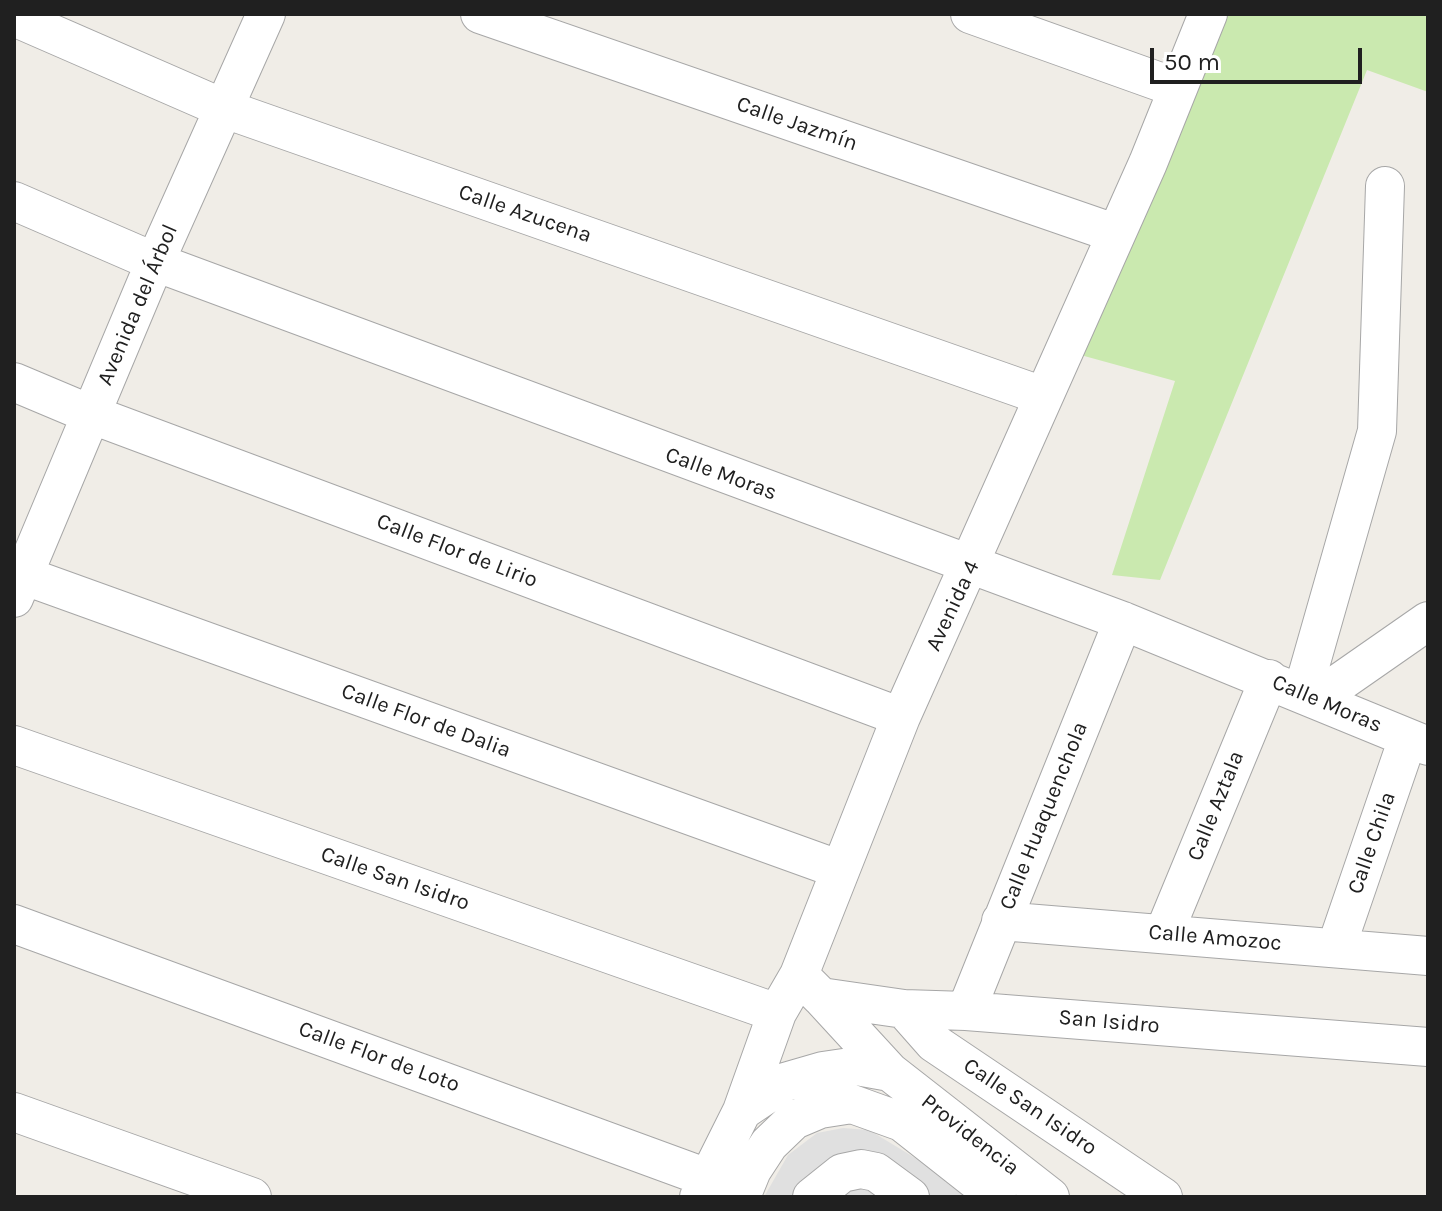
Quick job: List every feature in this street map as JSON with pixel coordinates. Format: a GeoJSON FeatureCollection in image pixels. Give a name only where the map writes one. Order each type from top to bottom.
{"type":"FeatureCollection","features":[{"type":"Feature","properties":{"kind":"street","name":"Avenida del Árbol"},"geometry":{"type":"LineString","coordinates":[[17,582],[266,14]]}},
{"type":"Feature","properties":{"kind":"street","name":"Calle Jazmín"},"geometry":{"type":"LineString","coordinates":[[480,14],[1114,233]]}},
{"type":"Feature","properties":{"kind":"street"},"geometry":{"type":"LineString","coordinates":[[970,14],[1177,88]]}},
{"type":"Feature","properties":{"kind":"street","name":"Avenida 4"},"geometry":{"type":"LineString","coordinates":[[703,1187],[742,1111],[777,1013],[810,986],[838,869],[901,717],[971,567],[1114,233],[1148,163],[1208,14]]}},
{"type":"Feature","properties":{"kind":"street","name":"Calle Azucena"},"geometry":{"type":"LineString","coordinates":[[14,17],[225,109],[1043,396]]}},
{"type":"Feature","properties":{"kind":"street","name":"Calle Aztala"},"geometry":{"type":"LineString","coordinates":[[1164,933],[1296,691],[1377,431],[1385,186]]}},
{"type":"Feature","properties":{"kind":"street","name":"Calle Moras"},"geometry":{"type":"LineString","coordinates":[[14,201],[155,262],[1123,621],[1418,742]]}},
{"type":"Feature","properties":{"kind":"street","name":"Calle Flor de Lirio"},"geometry":{"type":"LineString","coordinates":[[14,382],[90,414],[901,717]]}},
{"type":"Feature","properties":{"kind":"street","name":"Calle Flor de Dalia"},"geometry":{"type":"LineString","coordinates":[[17,582],[838,869]]}},
{"type":"Feature","properties":{"kind":"street","name":"Calle Huaquenchola"},"geometry":{"type":"LineString","coordinates":[[966,1011],[1123,621]]}},
{"type":"Feature","properties":{"kind":"street"},"geometry":{"type":"LineString","coordinates":[[1296,691],[1428,621]]}},
{"type":"Feature","properties":{"kind":"street","name":"Calle Chila"},"geometry":{"type":"LineString","coordinates":[[1336,948],[1418,742]]}},
{"type":"Feature","properties":{"kind":"street","name":"Calle San Isidro"},"geometry":{"type":"LineString","coordinates":[[14,745],[777,1013]]}},
{"type":"Feature","properties":{"kind":"street","name":"Calle Amozoc"},"geometry":{"type":"LineString","coordinates":[[1001,921],[1428,956]]}},
{"type":"Feature","properties":{"kind":"street","name":"Calle Flor de Loto"},"geometry":{"type":"LineString","coordinates":[[14,924],[703,1187],[742,1194]]}},
{"type":"Feature","properties":{"kind":"street","name":"San Isidro"},"geometry":{"type":"LineString","coordinates":[[810,986],[904,1009],[966,1011],[1428,1047]]}},
{"type":"Feature","properties":{"kind":"street","name":"Providencia"},"geometry":{"type":"LineString","coordinates":[[810,986],[890,1072],[1050,1197]]}},
{"type":"Feature","properties":{"kind":"street","name":"Calle San Isidro"},"geometry":{"type":"LineString","coordinates":[[904,1009],[934,1043],[1163,1197]]}},
{"type":"Feature","properties":{"kind":"street"},"geometry":{"type":"LineString","coordinates":[[742,1111],[785,1082],[823,1071],[857,1066],[890,1072]]}},
{"type":"Feature","properties":{"kind":"street"},"geometry":{"type":"LineString","coordinates":[[742,1194],[769,1144],[794,1120],[820,1109],[852,1104],[902,1122],[997,1197]]}},
{"type":"Feature","properties":{"kind":"street"},"geometry":{"type":"LineString","coordinates":[[14,1112],[252,1197]]}},
{"type":"Feature","properties":{"kind":"street"},"geometry":{"type":"LineString","coordinates":[[812,1197],[842,1173],[861,1169],[876,1172],[904,1196]]}},
{"type":"Feature","properties":{"kind":"green space"},"geometry":{"type":"Polygon","coordinates":[[[1214,14],[1428,14],[1428,92],[1367,70],[1160,580],[1112,575],[1175,381],[1077,354],[1214,14]]]}},
{"type":"Feature","properties":{"kind":"shaded area"},"geometry":{"type":"Polygon","coordinates":[[[843,1128],[869,1130],[945,1176],[970,1197],[764,1197],[788,1155],[817,1133],[843,1128]]]}}]}
